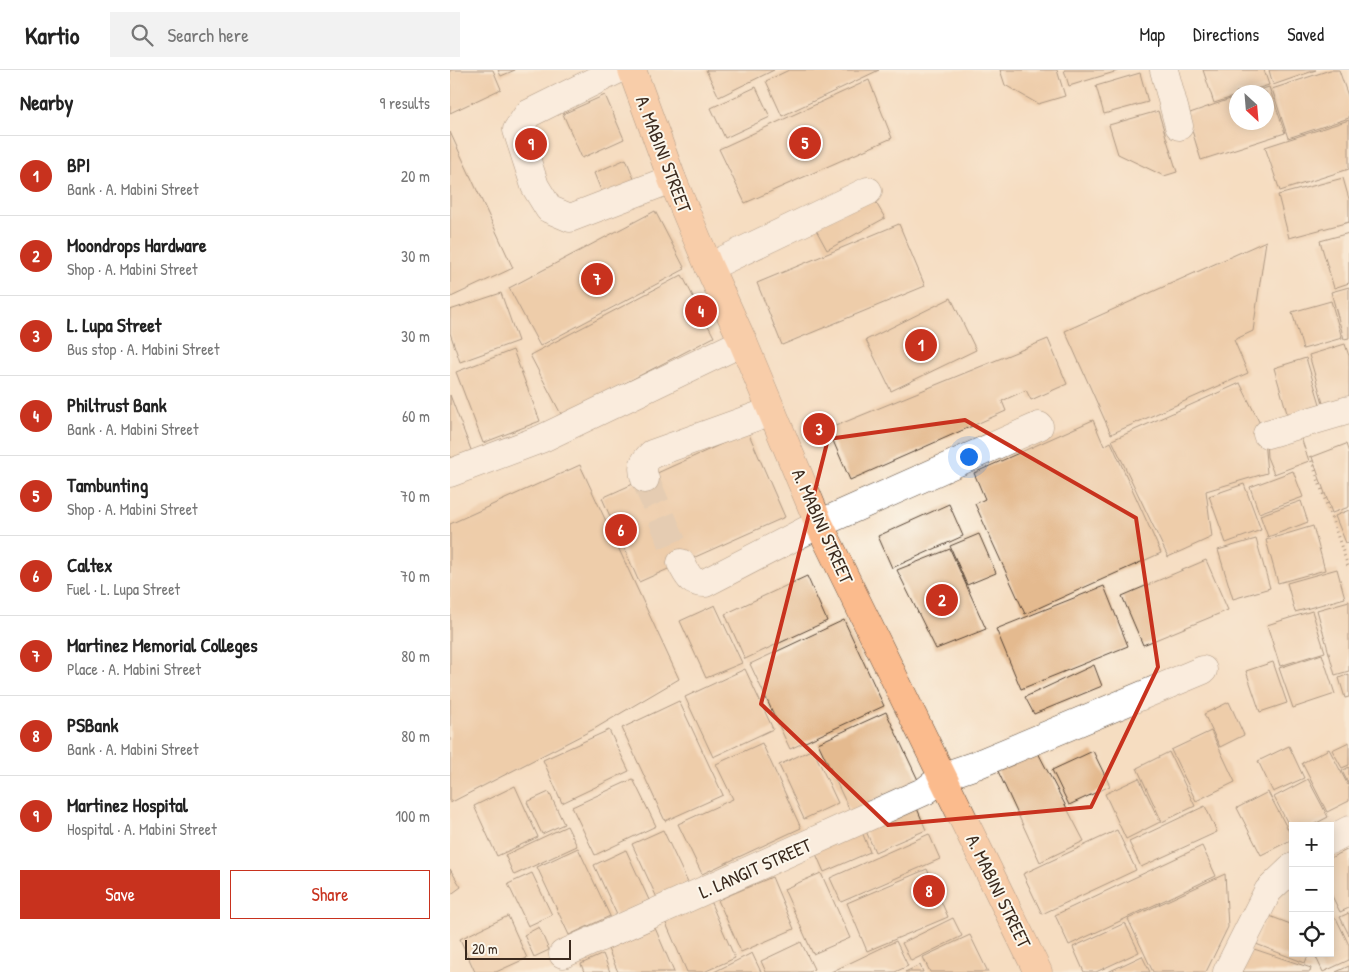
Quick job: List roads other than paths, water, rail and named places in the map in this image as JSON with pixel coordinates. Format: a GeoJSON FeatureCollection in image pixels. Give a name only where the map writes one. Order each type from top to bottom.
{"type":"FeatureCollection","features":[{"type":"Feature","properties":{"kind":"main road","name":"A. MABINI STREET"},"geometry":{"type":"LineString","coordinates":[[632,70],[672,178],[819,524],[944,776],[1038,972]]}},
{"type":"Feature","properties":{"kind":"street"},"geometry":{"type":"LineString","coordinates":[[617,70],[528,114],[517,130],[535,186],[549,209],[570,218],[672,178]]}},
{"type":"Feature","properties":{"kind":"street"},"geometry":{"type":"LineString","coordinates":[[1164,70],[1179,126]]}},
{"type":"Feature","properties":{"kind":"street"},"geometry":{"type":"LineString","coordinates":[[709,267],[868,191]]}},
{"type":"Feature","properties":{"kind":"street"},"geometry":{"type":"LineString","coordinates":[[450,473],[541,439],[743,342]]}},
{"type":"Feature","properties":{"kind":"street"},"geometry":{"type":"LineString","coordinates":[[1267,434],[1349,410]]}},
{"type":"Feature","properties":{"kind":"street"},"geometry":{"type":"LineString","coordinates":[[645,478],[642,468],[644,461],[652,454],[772,411]]}},
{"type":"Feature","properties":{"kind":"street"},"geometry":{"type":"LineString","coordinates":[[681,563],[689,578],[696,583],[705,583],[819,524],[1039,426]]}},
{"type":"Feature","properties":{"kind":"street"},"geometry":{"type":"LineString","coordinates":[[944,776],[976,765],[1203,670]]}},
{"type":"Feature","properties":{"kind":"street","name":"L. LANGIT STREET"},"geometry":{"type":"LineString","coordinates":[[563,954],[925,792],[944,776]]}},
{"type":"Feature","properties":{"kind":"street"},"geometry":{"type":"LineString","coordinates":[[1334,838],[1349,830]]}},
{"type":"Feature","properties":{"kind":"street"},"geometry":{"type":"LineString","coordinates":[[1227,972],[1268,891],[1292,867]]}},
{"type":"Feature","properties":{"kind":"tunnel"},"geometry":{"type":"LineString","coordinates":[[645,479],[681,563]]}},
{"type":"Feature","properties":{"kind":"place","name":"Tambunting"},"geometry":{"type":"Point","coordinates":[805,143]}},
{"type":"Feature","properties":{"kind":"place","name":"Martinez Hospital"},"geometry":{"type":"Point","coordinates":[531,144]}},
{"type":"Feature","properties":{"kind":"place","name":"Martinez Memorial Colleges"},"geometry":{"type":"Point","coordinates":[597,279]}},
{"type":"Feature","properties":{"kind":"place","name":"Philtrust Bank"},"geometry":{"type":"Point","coordinates":[701,311]}},
{"type":"Feature","properties":{"kind":"place","name":"BPI"},"geometry":{"type":"Point","coordinates":[921,345]}},
{"type":"Feature","properties":{"kind":"place","name":"L. Lupa Street"},"geometry":{"type":"Point","coordinates":[819,429]}},
{"type":"Feature","properties":{"kind":"place","name":"Caltex"},"geometry":{"type":"Point","coordinates":[621,530]}},
{"type":"Feature","properties":{"kind":"place","name":"Moondrops Hardware"},"geometry":{"type":"Point","coordinates":[942,600]}},
{"type":"Feature","properties":{"kind":"place","name":"PSBank"},"geometry":{"type":"Point","coordinates":[929,891]}}]}
